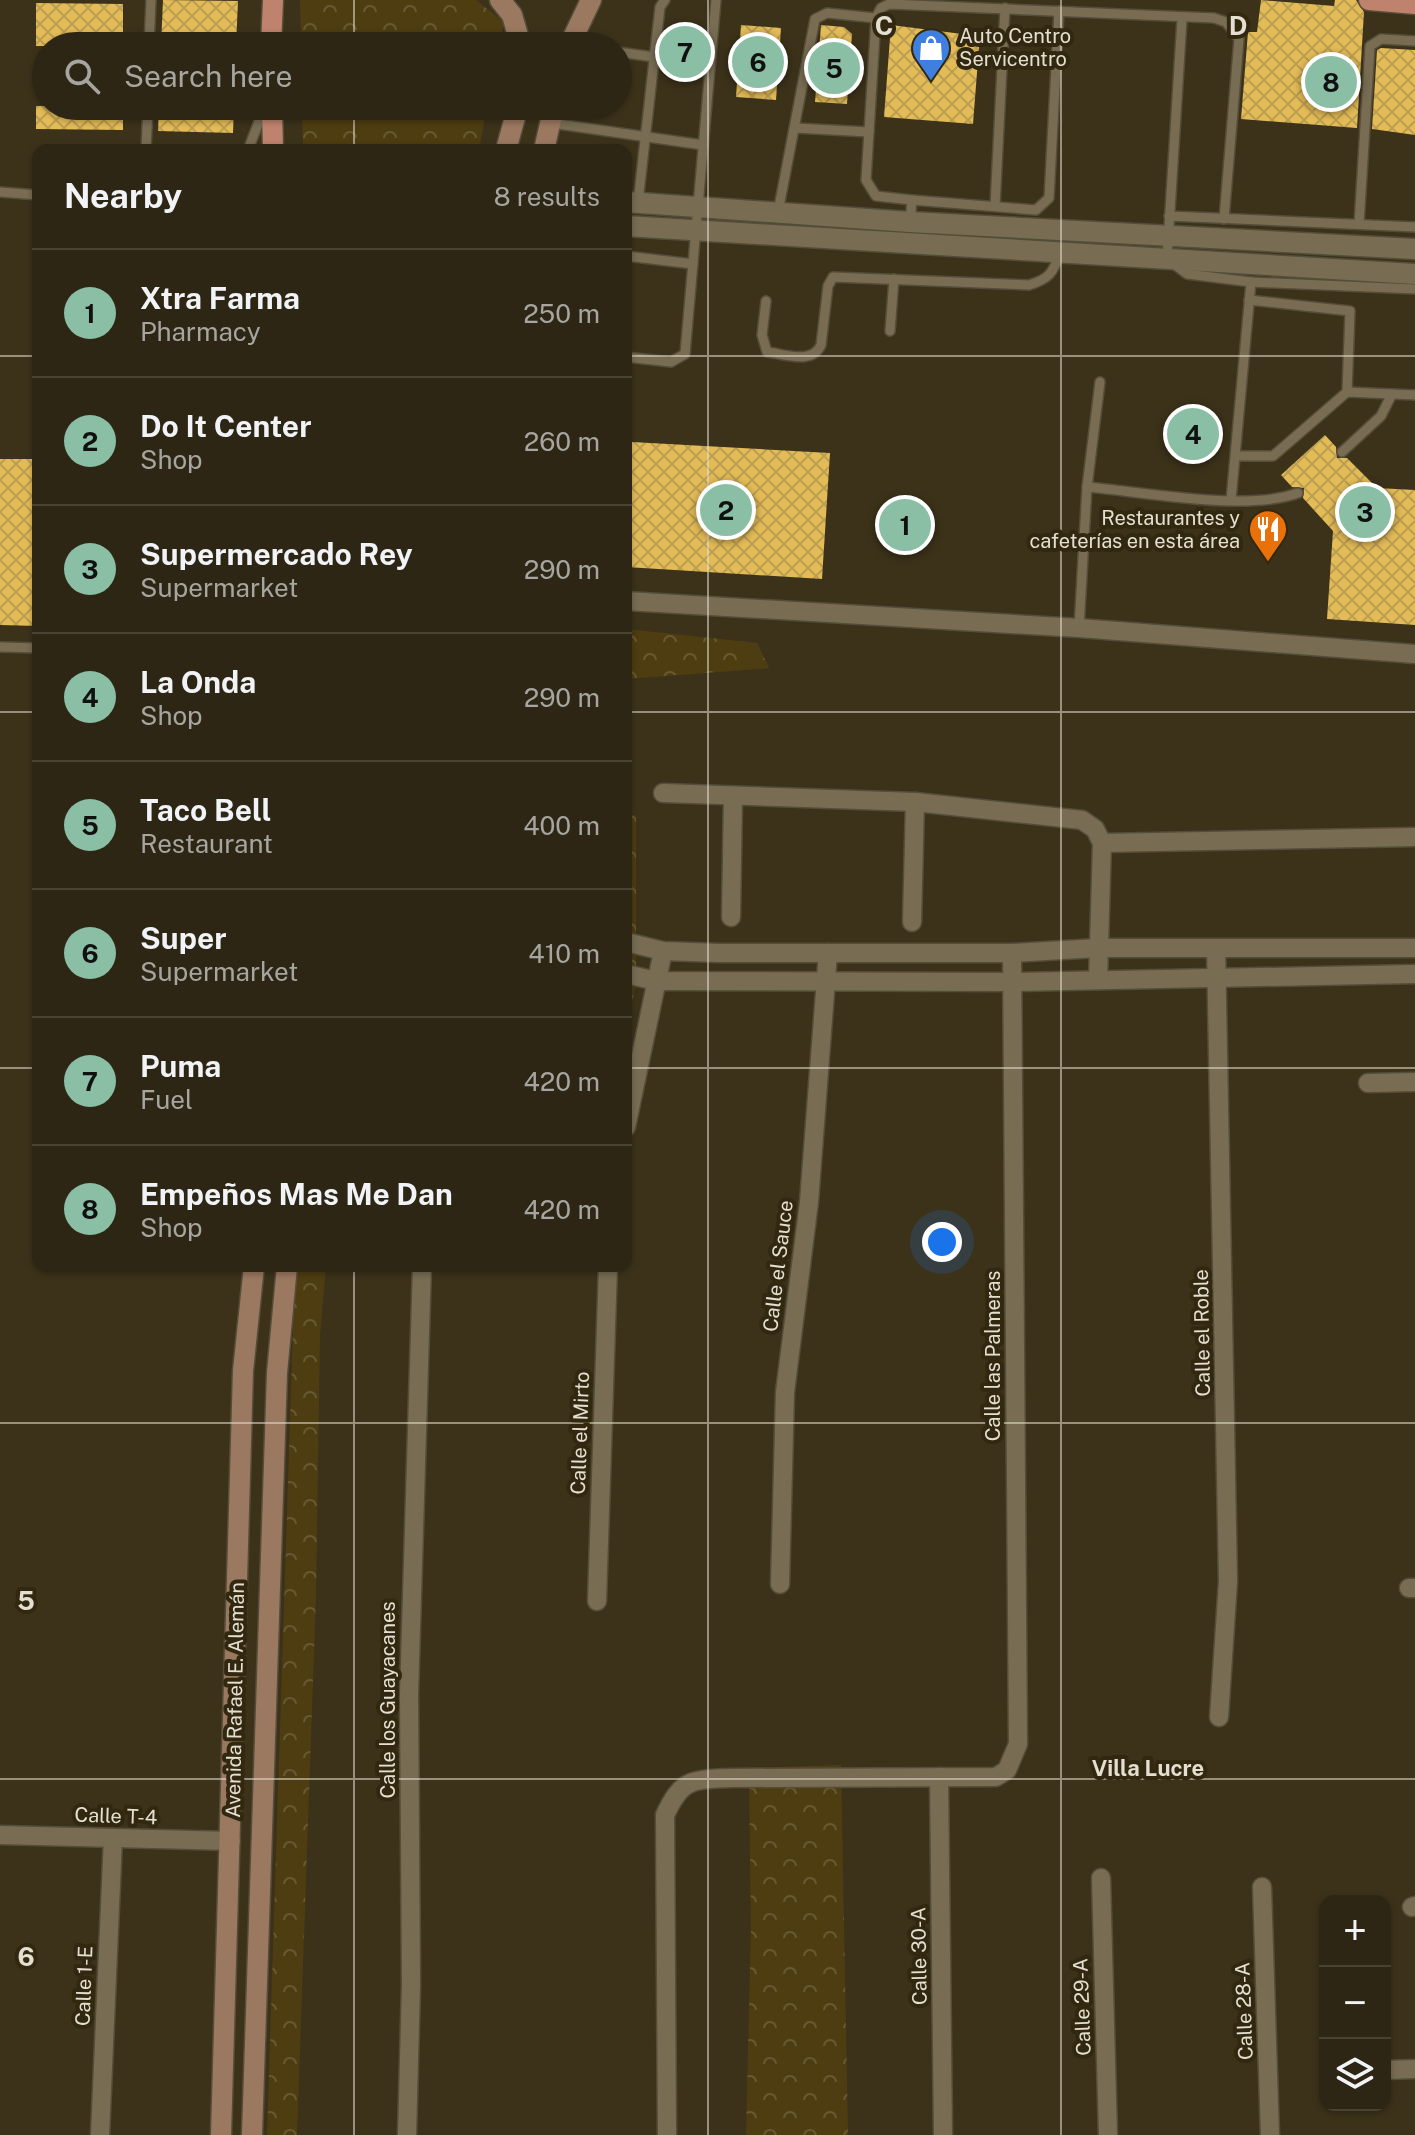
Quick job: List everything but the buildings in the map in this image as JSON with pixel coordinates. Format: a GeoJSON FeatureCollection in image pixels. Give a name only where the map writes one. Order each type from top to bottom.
{"type":"FeatureCollection","features":[{"type":"Feature","properties":{"kind":"main road"},"geometry":{"type":"LineString","coordinates":[[272,32],[273,0]]}},
{"type":"Feature","properties":{"kind":"main road"},"geometry":{"type":"LineString","coordinates":[[500,0],[512,15],[517,32]]}},
{"type":"Feature","properties":{"kind":"main road"},"geometry":{"type":"LineString","coordinates":[[576,32],[591,0]]}},
{"type":"Feature","properties":{"kind":"main road"},"geometry":{"type":"LineString","coordinates":[[1369,0],[1415,4]]}},
{"type":"Feature","properties":{"kind":"main road"},"geometry":{"type":"LineString","coordinates":[[272,120],[273,144]]}},
{"type":"Feature","properties":{"kind":"main road"},"geometry":{"type":"LineString","coordinates":[[508,144],[514,120]]}},
{"type":"Feature","properties":{"kind":"main road"},"geometry":{"type":"LineString","coordinates":[[546,144],[552,120]]}},
{"type":"Feature","properties":{"kind":"main road","name":"Avenida Rafael E. Alemán"},"geometry":{"type":"LineString","coordinates":[[221,2135],[243,1371],[253,1272]]}},
{"type":"Feature","properties":{"kind":"main road","name":"Avenida Rafael E. Alemán"},"geometry":{"type":"LineString","coordinates":[[252,2135],[277,1373],[286,1272]]}},
{"type":"Feature","properties":{"kind":"street"},"geometry":{"type":"LineString","coordinates":[[274,120],[283,144]]}},
{"type":"Feature","properties":{"kind":"street"},"geometry":{"type":"LineString","coordinates":[[632,202],[910,222],[1415,249]]}},
{"type":"Feature","properties":{"kind":"street"},"geometry":{"type":"LineString","coordinates":[[632,226],[1415,274]]}},
{"type":"Feature","properties":{"kind":"street"},"geometry":{"type":"LineString","coordinates":[[632,601],[1079,628],[1415,654]]}},
{"type":"Feature","properties":{"kind":"street"},"geometry":{"type":"LineString","coordinates":[[663,793],[915,802],[1082,820],[1095,829],[1102,843],[1098,980]]}},
{"type":"Feature","properties":{"kind":"street"},"geometry":{"type":"LineString","coordinates":[[731,917],[733,797]]}},
{"type":"Feature","properties":{"kind":"street"},"geometry":{"type":"LineString","coordinates":[[912,922],[915,802]]}},
{"type":"Feature","properties":{"kind":"street"},"geometry":{"type":"LineString","coordinates":[[1102,843],[1415,837]]}},
{"type":"Feature","properties":{"kind":"street"},"geometry":{"type":"LineString","coordinates":[[632,943],[663,951],[828,953],[1012,953],[1098,948],[1415,948]]}},
{"type":"Feature","properties":{"kind":"street","name":"Calle el Roble"},"geometry":{"type":"LineString","coordinates":[[1216,948],[1228,1581],[1219,1717]]}},
{"type":"Feature","properties":{"kind":"street"},"geometry":{"type":"LineString","coordinates":[[632,1098],[663,951]]}},
{"type":"Feature","properties":{"kind":"street","name":"Calle el Sauce"},"geometry":{"type":"LineString","coordinates":[[780,1584],[785,1392],[809,1202],[828,953]]}},
{"type":"Feature","properties":{"kind":"street","name":"Calle las Palmeras"},"geometry":{"type":"LineString","coordinates":[[939,1777],[996,1777],[1014,1759],[1018,1728],[1012,953]]}},
{"type":"Feature","properties":{"kind":"street"},"geometry":{"type":"LineString","coordinates":[[632,975],[656,981],[1012,982],[1415,974]]}},
{"type":"Feature","properties":{"kind":"street"},"geometry":{"type":"LineString","coordinates":[[1368,1083],[1415,1082]]}},
{"type":"Feature","properties":{"kind":"street","name":"Calle los Guayacanes"},"geometry":{"type":"LineString","coordinates":[[407,2135],[411,1985],[409,1694],[422,1272]]}},
{"type":"Feature","properties":{"kind":"street","name":"Calle el Mirto"},"geometry":{"type":"LineString","coordinates":[[597,1601],[608,1272]]}},
{"type":"Feature","properties":{"kind":"street"},"geometry":{"type":"LineString","coordinates":[[667,2135],[665,1815],[681,1786],[694,1780],[730,1778],[939,1777]]}},
{"type":"Feature","properties":{"kind":"street","name":"Calle 30-A"},"geometry":{"type":"LineString","coordinates":[[939,1777],[943,2135]]}},
{"type":"Feature","properties":{"kind":"street","name":"Calle T-4"},"geometry":{"type":"LineString","coordinates":[[0,1835],[231,1841]]}},
{"type":"Feature","properties":{"kind":"street","name":"Calle 1-E"},"geometry":{"type":"LineString","coordinates":[[100,2135],[113,1838]]}},
{"type":"Feature","properties":{"kind":"street","name":"Calle 29-A"},"geometry":{"type":"LineString","coordinates":[[1101,1878],[1108,2135]]}},
{"type":"Feature","properties":{"kind":"street","name":"Calle 28-A"},"geometry":{"type":"LineString","coordinates":[[1262,1887],[1270,2135]]}},
{"type":"Feature","properties":{"kind":"street"},"geometry":{"type":"LineString","coordinates":[[1391,2070],[1415,2069]]}},
{"type":"Feature","properties":{"kind":"lane"},"geometry":{"type":"LineString","coordinates":[[150,32],[151,0]]}},
{"type":"Feature","properties":{"kind":"lane"},"geometry":{"type":"LineString","coordinates":[[632,202],[645,137],[660,7],[665,0]]}},
{"type":"Feature","properties":{"kind":"lane"},"geometry":{"type":"LineString","coordinates":[[632,358],[671,362],[685,354],[716,0]]}},
{"type":"Feature","properties":{"kind":"lane"},"geometry":{"type":"LineString","coordinates":[[1059,11],[1049,198],[1036,210],[876,196],[869,189],[869,132],[877,4],[916,2],[1005,8],[1059,11],[1182,19],[1214,18],[1226,22],[1239,39],[1224,219]]}},
{"type":"Feature","properties":{"kind":"lane"},"geometry":{"type":"LineString","coordinates":[[995,206],[1005,8]]}},
{"type":"Feature","properties":{"kind":"lane"},"geometry":{"type":"LineString","coordinates":[[778,213],[815,19],[827,13],[876,18]]}},
{"type":"Feature","properties":{"kind":"lane"},"geometry":{"type":"LineString","coordinates":[[1182,19],[1167,259],[1187,274],[1251,282],[1415,289]]}},
{"type":"Feature","properties":{"kind":"lane"},"geometry":{"type":"LineString","coordinates":[[1359,224],[1370,46],[1381,39],[1415,41]]}},
{"type":"Feature","properties":{"kind":"lane"},"geometry":{"type":"LineString","coordinates":[[632,54],[654,57]]}},
{"type":"Feature","properties":{"kind":"lane"},"geometry":{"type":"LineString","coordinates":[[146,144],[147,120]]}},
{"type":"Feature","properties":{"kind":"lane"},"geometry":{"type":"LineString","coordinates":[[250,144],[260,120]]}},
{"type":"Feature","properties":{"kind":"lane"},"geometry":{"type":"LineString","coordinates":[[577,120],[645,137],[703,145]]}},
{"type":"Feature","properties":{"kind":"lane"},"geometry":{"type":"LineString","coordinates":[[795,128],[869,132]]}},
{"type":"Feature","properties":{"kind":"lane"},"geometry":{"type":"LineString","coordinates":[[0,192],[32,195]]}},
{"type":"Feature","properties":{"kind":"lane"},"geometry":{"type":"LineString","coordinates":[[910,244],[912,200]]}},
{"type":"Feature","properties":{"kind":"lane"},"geometry":{"type":"LineString","coordinates":[[1169,216],[1415,227]]}},
{"type":"Feature","properties":{"kind":"lane"},"geometry":{"type":"LineString","coordinates":[[766,301],[762,335],[767,352],[809,358],[817,354],[821,345],[828,286],[833,277],[1029,285],[1046,280],[1054,272],[1060,253]]}},
{"type":"Feature","properties":{"kind":"lane"},"geometry":{"type":"LineString","coordinates":[[632,257],[693,264]]}},
{"type":"Feature","properties":{"kind":"lane"},"geometry":{"type":"LineString","coordinates":[[890,331],[894,279]]}},
{"type":"Feature","properties":{"kind":"lane"},"geometry":{"type":"LineString","coordinates":[[1231,500],[1251,282]]}},
{"type":"Feature","properties":{"kind":"lane"},"geometry":{"type":"LineString","coordinates":[[1249,300],[1350,311],[1347,392]]}},
{"type":"Feature","properties":{"kind":"lane"},"geometry":{"type":"LineString","coordinates":[[1079,628],[1087,487],[1100,382]]}},
{"type":"Feature","properties":{"kind":"lane"},"geometry":{"type":"LineString","coordinates":[[1236,456],[1273,456],[1347,392],[1415,395]]}},
{"type":"Feature","properties":{"kind":"lane"},"geometry":{"type":"LineString","coordinates":[[1342,452],[1381,416],[1392,394]]}},
{"type":"Feature","properties":{"kind":"lane"},"geometry":{"type":"LineString","coordinates":[[1087,487],[1231,500],[1281,499],[1298,493]]}},
{"type":"Feature","properties":{"kind":"lane"},"geometry":{"type":"LineString","coordinates":[[0,647],[32,648]]}},
{"type":"Feature","properties":{"kind":"green space"},"geometry":{"type":"Polygon","coordinates":[[[300,0],[476,0],[504,22],[502,32],[301,32],[300,0]]]}},
{"type":"Feature","properties":{"kind":"green space"},"geometry":{"type":"Polygon","coordinates":[[[302,120],[484,120],[480,144],[303,144],[302,120]]]}},
{"type":"Feature","properties":{"kind":"green space"},"geometry":{"type":"Polygon","coordinates":[[[632,630],[757,643],[769,668],[632,679],[632,630]]]}},
{"type":"Feature","properties":{"kind":"green space"},"geometry":{"type":"Polygon","coordinates":[[[632,815],[636,815],[636,983],[632,1003],[632,815]]]}},
{"type":"Feature","properties":{"kind":"green space"},"geometry":{"type":"Polygon","coordinates":[[[295,1272],[325,1272],[320,1335],[316,1595],[297,2135],[267,2135],[295,1272]]]}},
{"type":"Feature","properties":{"kind":"green space"},"geometry":{"type":"Polygon","coordinates":[[[841,1765],[848,2135],[746,2135],[751,1929],[749,1768],[841,1765]]]}},
{"type":"Feature","properties":{"kind":"place","name":"Puma"},"geometry":{"type":"Point","coordinates":[685,52]}},
{"type":"Feature","properties":{"kind":"place","name":"Super"},"geometry":{"type":"Point","coordinates":[758,62]}},
{"type":"Feature","properties":{"kind":"place","name":"Taco Bell"},"geometry":{"type":"Point","coordinates":[834,68]}},
{"type":"Feature","properties":{"kind":"place","name":"Auto Centro Servicentro"},"geometry":{"type":"Point","coordinates":[931,82]}},
{"type":"Feature","properties":{"kind":"place","name":"Empeños Mas Me Dan"},"geometry":{"type":"Point","coordinates":[1331,82]}},
{"type":"Feature","properties":{"kind":"place","name":"La Onda"},"geometry":{"type":"Point","coordinates":[1193,434]}},
{"type":"Feature","properties":{"kind":"place","name":"Do It Center"},"geometry":{"type":"Point","coordinates":[726,510]}},
{"type":"Feature","properties":{"kind":"place","name":"Supermercado Rey"},"geometry":{"type":"Point","coordinates":[1365,512]}},
{"type":"Feature","properties":{"kind":"place","name":"Xtra Farma"},"geometry":{"type":"Point","coordinates":[905,525]}},
{"type":"Feature","properties":{"kind":"place","name":"Restaurantes y cafeterías en esta área"},"geometry":{"type":"Point","coordinates":[1268,563]}},
{"type":"Feature","properties":{"kind":"district","name":"Villa Lucre"},"geometry":{"type":"Point","coordinates":[1148,1768]}}]}
